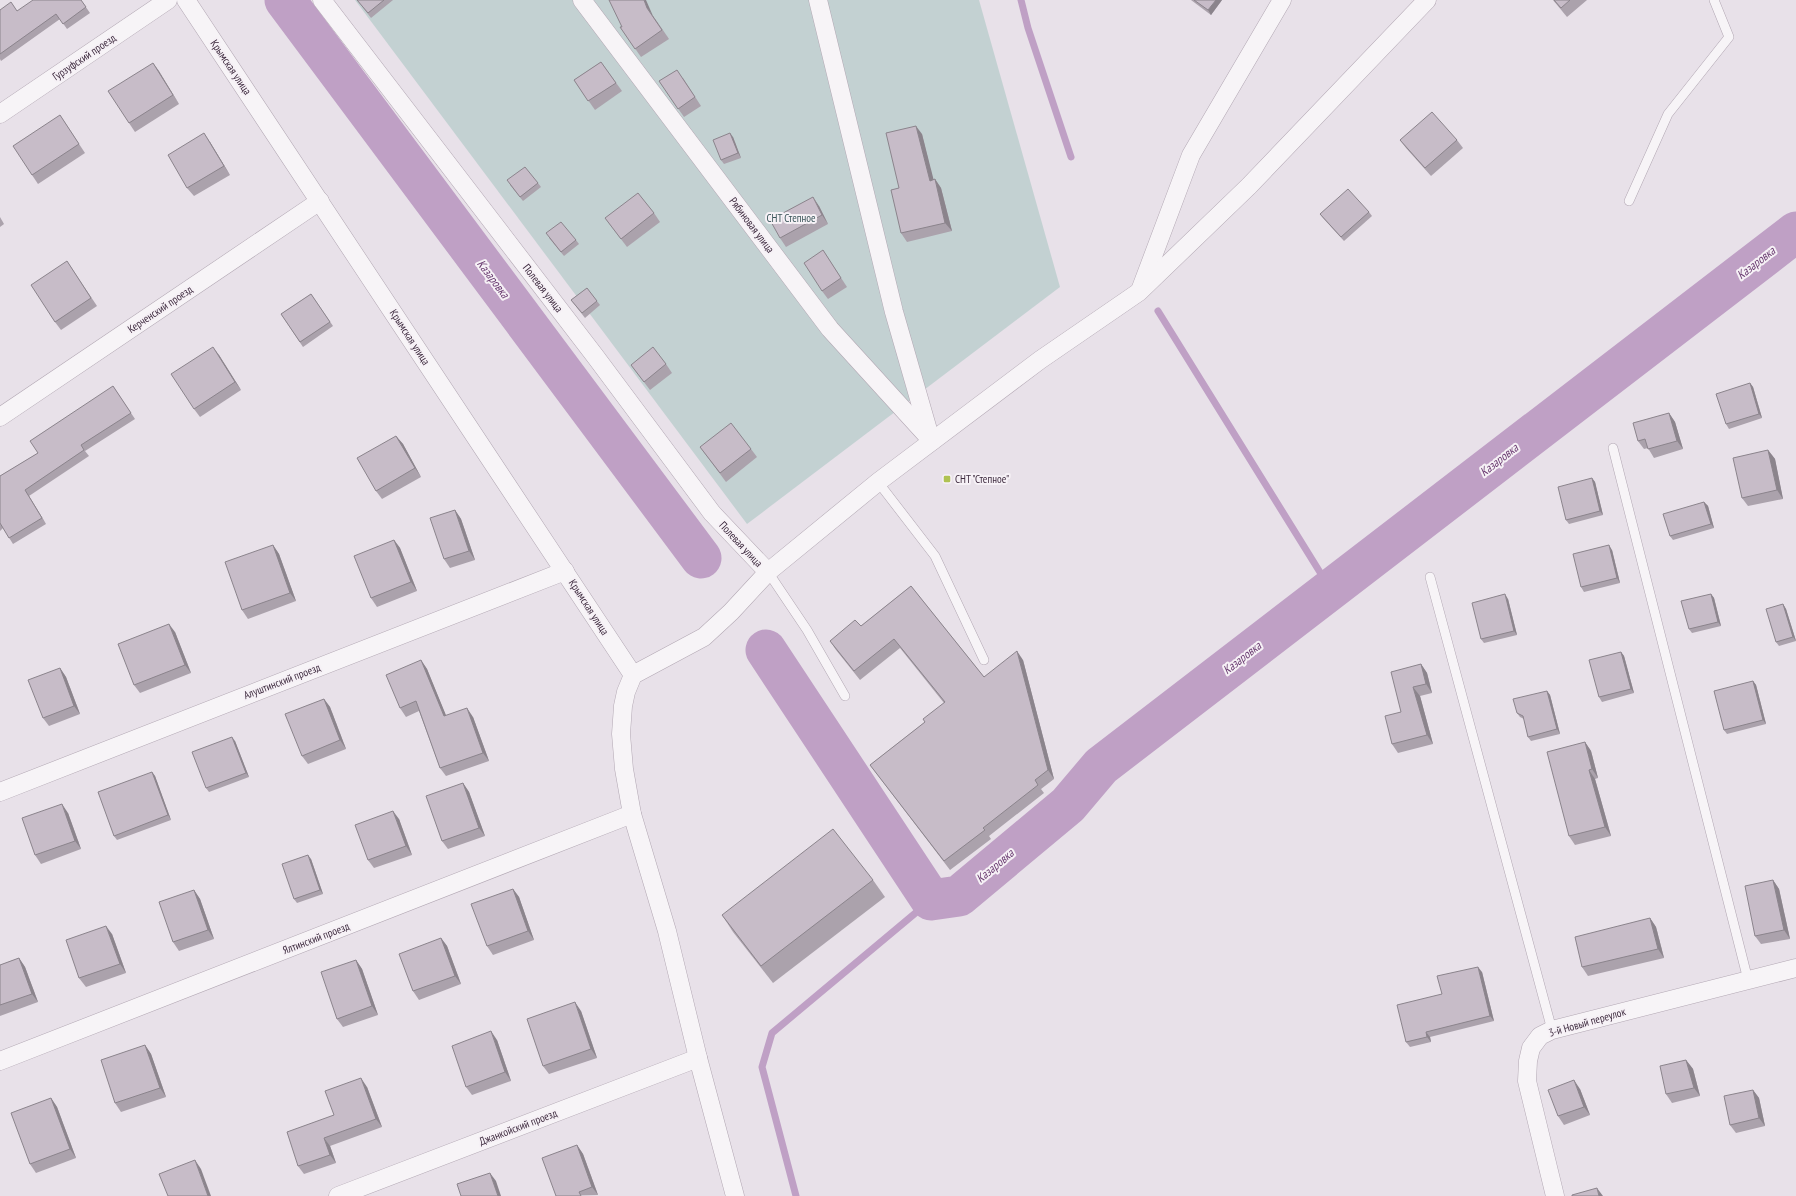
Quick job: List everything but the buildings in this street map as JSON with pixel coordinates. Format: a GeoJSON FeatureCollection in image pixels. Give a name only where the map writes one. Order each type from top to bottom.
{"type":"FeatureCollection","features":[{"type":"Feature","properties":{"kind":"street","name":"Гурзуфский проезд"},"geometry":{"type":"LineString","coordinates":[[0,114],[168,0]]}},
{"type":"Feature","properties":{"kind":"street","name":"Крымская улица"},"geometry":{"type":"LineString","coordinates":[[186,0],[633,675]]}},
{"type":"Feature","properties":{"kind":"street","name":"Полевая улица"},"geometry":{"type":"LineString","coordinates":[[322,0],[595,356],[712,513],[768,572]]}},
{"type":"Feature","properties":{"kind":"street","name":"Рябиновая улица"},"geometry":{"type":"LineString","coordinates":[[582,0],[830,329],[932,442]]}},
{"type":"Feature","properties":{"kind":"street"},"geometry":{"type":"LineString","coordinates":[[818,0],[894,312],[932,442]]}},
{"type":"Feature","properties":{"kind":"street"},"geometry":{"type":"LineString","coordinates":[[1139,292],[1191,155],[1282,0]]}},
{"type":"Feature","properties":{"kind":"street"},"geometry":{"type":"LineString","coordinates":[[735,1196],[698,1058],[668,931],[632,814],[624,769],[621,734],[623,706],[626,692],[633,675],[704,637],[731,612],[768,572],[878,482],[1040,360],[1139,292],[1249,186],[1428,0]]}},
{"type":"Feature","properties":{"kind":"street","name":"Керченский проезд"},"geometry":{"type":"LineString","coordinates":[[0,417],[320,201]]}},
{"type":"Feature","properties":{"kind":"street","name":"Алуштинский проезд"},"geometry":{"type":"LineString","coordinates":[[0,792],[565,571]]}},
{"type":"Feature","properties":{"kind":"street","name":"Ялтинский проезд"},"geometry":{"type":"LineString","coordinates":[[0,1061],[632,814]]}},
{"type":"Feature","properties":{"kind":"street","name":"3-й Новый переулок"},"geometry":{"type":"LineString","coordinates":[[1555,1196],[1527,1081],[1528,1061],[1531,1048],[1540,1036],[1552,1030],[1796,968]]}},
{"type":"Feature","properties":{"kind":"street","name":"Джанкойский проезд"},"geometry":{"type":"LineString","coordinates":[[338,1196],[698,1058]]}},
{"type":"Feature","properties":{"kind":"lane"},"geometry":{"type":"LineString","coordinates":[[1629,201],[1668,114],[1729,37],[1714,0]]}},
{"type":"Feature","properties":{"kind":"lane"},"geometry":{"type":"LineString","coordinates":[[1613,448],[1748,980]]}},
{"type":"Feature","properties":{"kind":"lane"},"geometry":{"type":"LineString","coordinates":[[878,482],[934,556],[984,660]]}},
{"type":"Feature","properties":{"kind":"lane"},"geometry":{"type":"LineString","coordinates":[[768,572],[807,630],[845,696]]}},
{"type":"Feature","properties":{"kind":"lane"},"geometry":{"type":"LineString","coordinates":[[1430,577],[1552,1030]]}},
{"type":"Feature","properties":{"kind":"green space","name":"СНТ Степное"},"geometry":{"type":"Polygon","coordinates":[[[355,0],[979,0],[1060,287],[747,524],[355,0]]]}},
{"type":"Feature","properties":{"kind":"waterway","name":"Казаровка"},"geometry":{"type":"LineString","coordinates":[[285,0],[701,558]]}},
{"type":"Feature","properties":{"kind":"waterway"},"geometry":{"type":"LineString","coordinates":[[1021,0],[1028,28],[1071,157]]}},
{"type":"Feature","properties":{"kind":"waterway","name":"Казаровка"},"geometry":{"type":"LineString","coordinates":[[766,650],[931,900],[959,896],[1068,805],[1101,766],[1796,232]]}},
{"type":"Feature","properties":{"kind":"waterway"},"geometry":{"type":"LineString","coordinates":[[1158,311],[1331,590]]}},
{"type":"Feature","properties":{"kind":"waterway"},"geometry":{"type":"LineString","coordinates":[[796,1196],[762,1067],[772,1033],[931,900]]}},
{"type":"Feature","properties":{"kind":"place","name":"СНТ \"Степное\""},"geometry":{"type":"Point","coordinates":[947,479]}}]}
